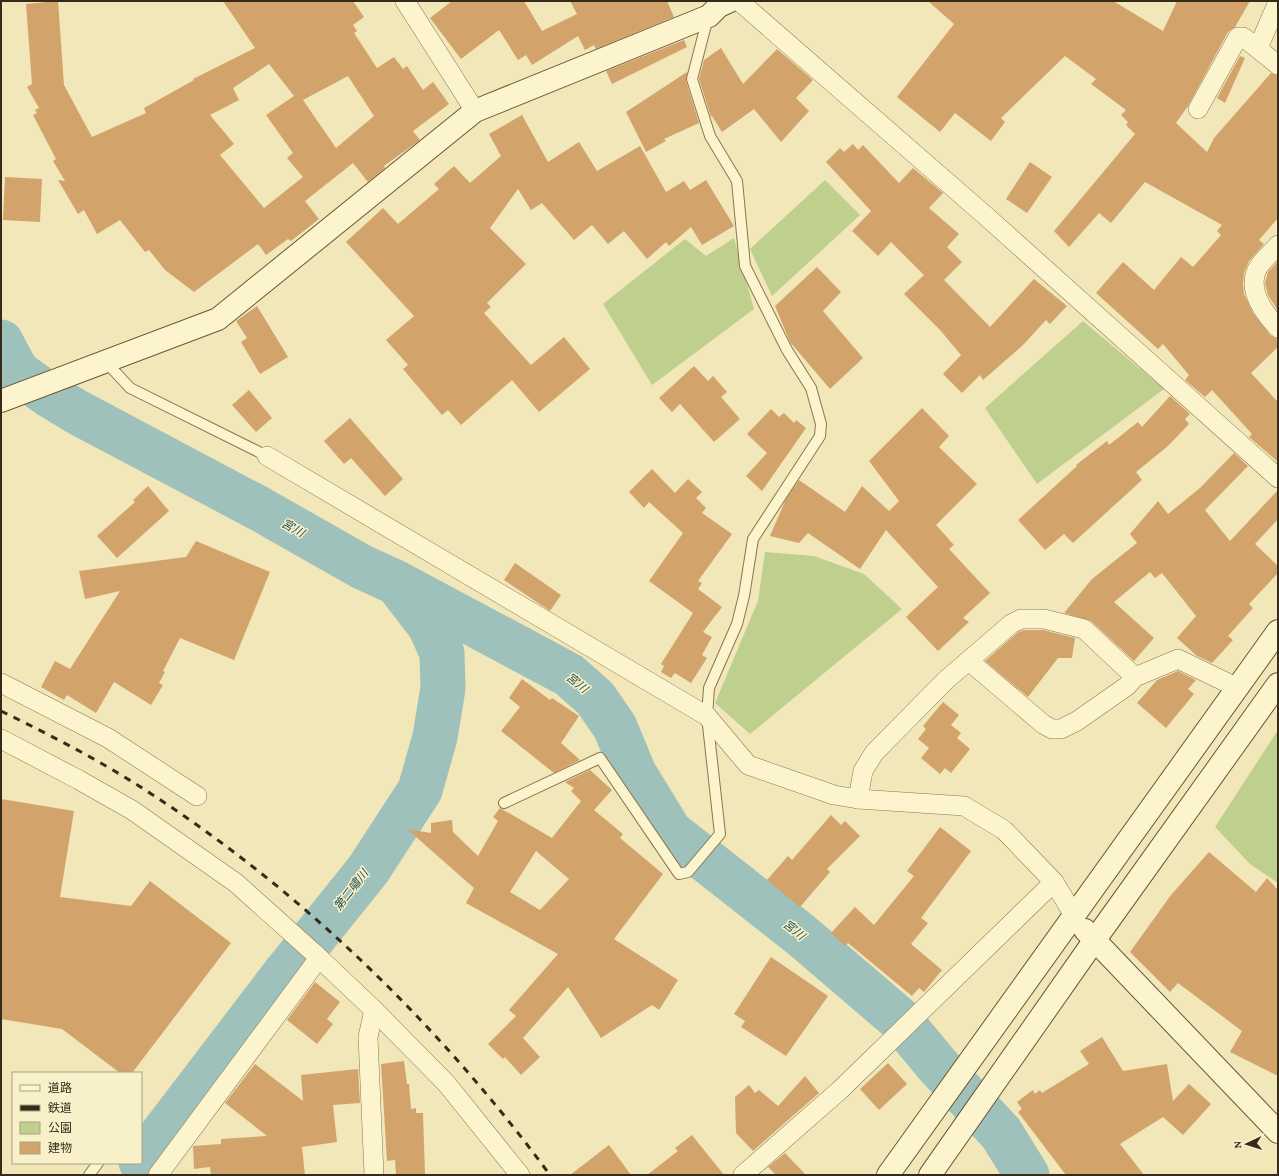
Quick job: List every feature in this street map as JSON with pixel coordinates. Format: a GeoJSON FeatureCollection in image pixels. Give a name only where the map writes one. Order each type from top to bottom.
{"type":"FeatureCollection","features":[{"type":"Feature","properties":{"kind":"street"},"geometry":{"type":"LineString","coordinates":[[405,1],[475,111]]}},
{"type":"Feature","properties":{"kind":"street"},"geometry":{"type":"LineString","coordinates":[[1258,48],[1278,2]]}},
{"type":"Feature","properties":{"kind":"street"},"geometry":{"type":"LineString","coordinates":[[4,400],[218,319],[475,111],[722,5],[987,217],[1278,478]]}},
{"type":"Feature","properties":{"kind":"street"},"geometry":{"type":"LineString","coordinates":[[1198,109],[1238,37],[1243,37],[1278,65]]}},
{"type":"Feature","properties":{"kind":"street"},"geometry":{"type":"LineString","coordinates":[[1278,245],[1259,266],[1253,281],[1257,298],[1263,309],[1278,328]]}},
{"type":"Feature","properties":{"kind":"street"},"geometry":{"type":"LineString","coordinates":[[267,456],[707,716],[748,765],[834,795],[858,799],[964,806],[1004,830],[1054,882],[1075,917],[1094,941],[1278,1132]]}},
{"type":"Feature","properties":{"kind":"street"},"geometry":{"type":"LineString","coordinates":[[858,799],[863,771],[874,753],[946,680],[1011,624],[1021,619],[1044,619],[1084,629],[1135,677]]}},
{"type":"Feature","properties":{"kind":"street"},"geometry":{"type":"LineString","coordinates":[[888,1175],[978,1048],[1075,917],[1278,631]]}},
{"type":"Feature","properties":{"kind":"street"},"geometry":{"type":"LineString","coordinates":[[969,661],[1052,730],[1062,729],[1077,721],[1127,686],[1135,677],[1178,659],[1238,688]]}},
{"type":"Feature","properties":{"kind":"street"},"geometry":{"type":"LineString","coordinates":[[1,683],[108,738],[197,796]]}},
{"type":"Feature","properties":{"kind":"street"},"geometry":{"type":"LineString","coordinates":[[930,1175],[956,1140],[1094,941],[1278,684]]}},
{"type":"Feature","properties":{"kind":"street"},"geometry":{"type":"LineString","coordinates":[[1,739],[132,810],[236,884],[290,930],[374,1010],[446,1083],[520,1175]]}},
{"type":"Feature","properties":{"kind":"street"},"geometry":{"type":"LineString","coordinates":[[743,1175],[840,1090],[1054,882]]}},
{"type":"Feature","properties":{"kind":"street"},"geometry":{"type":"LineString","coordinates":[[158,1175],[316,955]]}},
{"type":"Feature","properties":{"kind":"street"},"geometry":{"type":"LineString","coordinates":[[374,1010],[368,1037],[374,1175]]}},
{"type":"Feature","properties":{"kind":"lane"},"geometry":{"type":"LineString","coordinates":[[504,803],[600,758],[680,874],[688,872],[720,834],[707,716],[709,688],[737,624],[753,539],[820,436],[821,424],[811,388],[787,350],[745,266],[737,181],[710,136],[692,78],[722,5]]}},
{"type":"Feature","properties":{"kind":"lane"},"geometry":{"type":"LineString","coordinates":[[106,362],[130,388],[267,456]]}},
{"type":"Feature","properties":{"kind":"lane"},"geometry":{"type":"LineString","coordinates":[[88,1175],[97,1164]]}},
{"type":"Feature","properties":{"kind":"green space"},"geometry":{"type":"Polygon","coordinates":[[[825,180],[860,215],[772,296],[750,249],[825,180]]]}},
{"type":"Feature","properties":{"kind":"green space"},"geometry":{"type":"Polygon","coordinates":[[[734,238],[754,309],[652,385],[603,304],[685,239],[706,256],[734,238]]]}},
{"type":"Feature","properties":{"kind":"green space"},"geometry":{"type":"Polygon","coordinates":[[[1083,321],[1164,389],[1037,484],[985,408],[1083,321]]]}},
{"type":"Feature","properties":{"kind":"green space"},"geometry":{"type":"Polygon","coordinates":[[[765,552],[814,556],[864,574],[902,609],[750,734],[715,703],[758,601],[765,552]]]}},
{"type":"Feature","properties":{"kind":"green space"},"geometry":{"type":"Polygon","coordinates":[[[1278,730],[1278,883],[1250,864],[1215,827],[1278,730]]]}},
{"type":"Feature","properties":{"kind":"building"},"geometry":{"type":"Polygon","coordinates":[[[58,1],[64,85],[92,137],[146,113],[144,108],[194,80],[193,79],[255,48],[223,1],[353,1],[364,17],[353,25],[357,31],[354,33],[377,68],[394,57],[403,69],[407,66],[423,90],[433,82],[449,104],[413,131],[420,140],[384,166],[385,168],[368,182],[353,163],[305,201],[319,219],[291,241],[288,239],[266,255],[258,244],[194,292],[165,270],[149,250],[145,252],[120,220],[97,234],[84,210],[78,214],[58,180],[65,181],[53,161],[56,159],[33,115],[37,113],[35,110],[39,108],[27,87],[32,84],[26,4],[58,1]],[[269,64],[233,88],[239,100],[210,115],[234,144],[220,155],[264,208],[303,177],[287,158],[293,153],[266,115],[294,96],[269,64]],[[348,76],[303,100],[336,148],[374,116],[348,76]]]}},
{"type":"Feature","properties":{"kind":"building"},"geometry":{"type":"Polygon","coordinates":[[[452,1],[524,1],[542,31],[577,14],[570,1],[667,1],[674,17],[596,49],[594,45],[585,50],[578,36],[532,65],[526,55],[518,60],[499,30],[461,59],[430,18],[452,1]]]}},
{"type":"Feature","properties":{"kind":"building"},"geometry":{"type":"Polygon","coordinates":[[[928,1],[1113,1],[1163,31],[1177,1],[1250,1],[1235,27],[1228,32],[1188,106],[1176,123],[1207,152],[1214,138],[1271,73],[1278,76],[1278,218],[1259,240],[1264,244],[1249,261],[1244,273],[1243,284],[1244,294],[1253,313],[1270,335],[1278,339],[1278,347],[1251,373],[1278,402],[1278,462],[1249,437],[1252,434],[1212,390],[1205,397],[1185,380],[1189,375],[1163,344],[1158,349],[1096,293],[1123,262],[1154,290],[1181,257],[1193,267],[1221,235],[1217,231],[1222,225],[1145,182],[1111,223],[1099,213],[1069,247],[1054,231],[1135,134],[1126,125],[1128,122],[1121,115],[1126,110],[1091,84],[1096,79],[1065,56],[1001,118],[1005,122],[991,141],[955,113],[940,132],[897,97],[954,24],[928,1]]]}},
{"type":"Feature","properties":{"kind":"building"},"geometry":{"type":"Polygon","coordinates":[[[684,40],[687,47],[612,84],[606,71],[684,40]]]}},
{"type":"Feature","properties":{"kind":"building"},"geometry":{"type":"Polygon","coordinates":[[[721,48],[743,84],[777,49],[813,80],[796,98],[809,111],[781,142],[754,109],[722,132],[712,116],[711,117],[699,79],[704,60],[721,48]]]}},
{"type":"Feature","properties":{"kind":"building"},"geometry":{"type":"Polygon","coordinates":[[[1240,56],[1245,58],[1225,103],[1217,98],[1240,56]]]}},
{"type":"Feature","properties":{"kind":"building"},"geometry":{"type":"Polygon","coordinates":[[[687,72],[686,81],[699,123],[664,139],[666,141],[646,152],[626,112],[687,72]]]}},
{"type":"Feature","properties":{"kind":"building"},"geometry":{"type":"Polygon","coordinates":[[[522,115],[548,162],[579,142],[597,171],[640,146],[666,192],[684,181],[690,190],[706,180],[734,226],[702,245],[691,227],[669,246],[666,242],[647,259],[624,231],[608,244],[592,225],[574,240],[542,203],[531,210],[518,189],[490,228],[526,264],[487,303],[491,307],[484,313],[531,365],[564,337],[590,369],[539,412],[512,380],[461,425],[448,410],[442,415],[403,369],[408,365],[386,340],[414,316],[346,242],[383,208],[398,224],[439,189],[434,184],[454,166],[470,183],[501,156],[489,134],[522,115]]]}},
{"type":"Feature","properties":{"kind":"building"},"geometry":{"type":"Polygon","coordinates":[[[853,144],[858,150],[863,145],[899,183],[913,168],[943,193],[929,208],[959,234],[947,247],[962,262],[944,280],[990,327],[1034,279],[1067,306],[1050,324],[1046,320],[1023,345],[983,380],[980,375],[962,393],[943,374],[961,355],[940,330],[904,294],[924,275],[891,242],[878,256],[852,231],[871,211],[826,162],[840,148],[844,152],[853,144]]]}},
{"type":"Feature","properties":{"kind":"building"},"geometry":{"type":"Polygon","coordinates":[[[1030,162],[1052,177],[1027,213],[1006,199],[1030,162]]]}},
{"type":"Feature","properties":{"kind":"building"},"geometry":{"type":"Polygon","coordinates":[[[5,177],[42,179],[40,222],[3,220],[5,177]]]}},
{"type":"Feature","properties":{"kind":"building"},"geometry":{"type":"Polygon","coordinates":[[[1278,261],[1278,311],[1268,295],[1265,283],[1268,272],[1278,261]]]}},
{"type":"Feature","properties":{"kind":"building"},"geometry":{"type":"Polygon","coordinates":[[[817,267],[841,292],[823,311],[863,358],[830,389],[790,342],[775,306],[817,267]]]}},
{"type":"Feature","properties":{"kind":"building"},"geometry":{"type":"Polygon","coordinates":[[[257,306],[288,357],[260,374],[241,342],[247,338],[236,321],[257,306]]]}},
{"type":"Feature","properties":{"kind":"building"},"geometry":{"type":"Polygon","coordinates":[[[694,366],[708,381],[713,376],[727,392],[721,397],[740,419],[714,442],[680,404],[672,412],[659,398],[694,366]]]}},
{"type":"Feature","properties":{"kind":"building"},"geometry":{"type":"Polygon","coordinates":[[[249,390],[272,418],[256,432],[232,405],[249,390]]]}},
{"type":"Feature","properties":{"kind":"building"},"geometry":{"type":"Polygon","coordinates":[[[1170,396],[1190,414],[1185,419],[1189,424],[1168,446],[1136,472],[1142,480],[1073,543],[1064,534],[1045,550],[1018,520],[1077,466],[1076,465],[1107,441],[1109,445],[1138,422],[1142,427],[1170,396]]]}},
{"type":"Feature","properties":{"kind":"building"},"geometry":{"type":"Polygon","coordinates":[[[922,408],[949,436],[939,447],[977,484],[936,525],[954,545],[949,549],[990,593],[963,618],[969,622],[938,651],[906,617],[938,587],[886,530],[860,569],[808,533],[799,543],[770,536],[786,499],[799,480],[845,512],[862,486],[889,511],[899,501],[869,461],[922,408]]]}},
{"type":"Feature","properties":{"kind":"building"},"geometry":{"type":"Polygon","coordinates":[[[771,409],[779,417],[784,413],[794,423],[796,420],[806,428],[762,491],[746,476],[767,453],[747,434],[771,409]]]}},
{"type":"Feature","properties":{"kind":"building"},"geometry":{"type":"Polygon","coordinates":[[[350,418],[403,479],[385,496],[351,458],[344,464],[324,441],[350,418]]]}},
{"type":"Feature","properties":{"kind":"building"},"geometry":{"type":"Polygon","coordinates":[[[1234,453],[1248,466],[1205,510],[1230,541],[1278,490],[1278,519],[1255,544],[1278,566],[1278,573],[1249,604],[1253,608],[1228,636],[1233,640],[1212,663],[1197,656],[1177,638],[1196,616],[1162,573],[1155,578],[1150,572],[1114,602],[1154,638],[1134,661],[1091,621],[1064,613],[1092,579],[1137,543],[1130,534],[1158,501],[1168,514],[1200,488],[1234,453]]]}},
{"type":"Feature","properties":{"kind":"building"},"geometry":{"type":"Polygon","coordinates":[[[652,469],[675,493],[688,479],[702,492],[696,498],[706,508],[702,513],[732,534],[698,581],[702,583],[698,589],[722,607],[703,632],[712,637],[702,655],[707,658],[691,683],[675,673],[671,678],[661,672],[664,666],[661,664],[693,613],[649,581],[683,533],[649,502],[644,508],[629,492],[652,469]]]}},
{"type":"Feature","properties":{"kind":"building"},"geometry":{"type":"Polygon","coordinates":[[[148,486],[169,511],[117,558],[97,536],[135,502],[133,500],[148,486]]]}},
{"type":"Feature","properties":{"kind":"building"},"geometry":{"type":"Polygon","coordinates":[[[196,541],[270,572],[234,660],[180,638],[163,671],[165,672],[159,683],[163,685],[151,705],[114,682],[96,713],[67,695],[64,700],[41,687],[55,661],[70,669],[120,591],[85,599],[79,571],[186,557],[196,541]]]}},
{"type":"Feature","properties":{"kind":"building"},"geometry":{"type":"Polygon","coordinates":[[[515,563],[561,595],[550,611],[504,580],[515,563]]]}},
{"type":"Feature","properties":{"kind":"building"},"geometry":{"type":"Polygon","coordinates":[[[1024,630],[1043,630],[1075,638],[1072,658],[1058,658],[1028,697],[985,661],[1017,633],[1024,630]]]}},
{"type":"Feature","properties":{"kind":"building"},"geometry":{"type":"Polygon","coordinates":[[[1178,671],[1196,680],[1188,689],[1194,694],[1166,728],[1137,703],[1157,680],[1178,671]]]}},
{"type":"Feature","properties":{"kind":"building"},"geometry":{"type":"Polygon","coordinates":[[[522,679],[550,700],[552,698],[579,716],[561,743],[580,760],[554,773],[501,731],[520,707],[509,698],[522,679]]]}},
{"type":"Feature","properties":{"kind":"building"},"geometry":{"type":"Polygon","coordinates":[[[943,702],[959,715],[951,725],[961,733],[957,738],[970,749],[951,773],[945,768],[940,774],[921,758],[929,748],[918,739],[926,729],[923,726],[943,702]]]}},
{"type":"Feature","properties":{"kind":"building"},"geometry":{"type":"Polygon","coordinates":[[[590,770],[612,790],[594,810],[623,834],[620,838],[663,874],[614,939],[678,980],[659,1010],[652,1005],[601,1038],[568,987],[523,1038],[540,1057],[521,1075],[505,1057],[503,1059],[488,1044],[516,1016],[509,1010],[558,954],[466,903],[474,888],[407,829],[431,833],[431,823],[452,820],[453,832],[478,856],[498,821],[493,817],[500,808],[552,838],[581,801],[571,791],[574,788],[565,782],[590,770]],[[536,851],[510,892],[540,910],[569,879],[536,851]]]}},
{"type":"Feature","properties":{"kind":"building"},"geometry":{"type":"Polygon","coordinates":[[[1,799],[74,811],[60,897],[131,906],[150,881],[231,943],[133,1072],[119,1072],[62,1029],[1,1019],[1,799]]]}},
{"type":"Feature","properties":{"kind":"building"},"geometry":{"type":"Polygon","coordinates":[[[831,815],[841,825],[845,821],[860,836],[827,869],[830,872],[800,907],[767,880],[788,856],[792,860],[831,815]]]}},
{"type":"Feature","properties":{"kind":"building"},"geometry":{"type":"Polygon","coordinates":[[[940,827],[971,851],[921,918],[928,923],[911,944],[942,970],[924,992],[919,988],[912,996],[848,943],[845,946],[831,933],[855,907],[874,925],[914,876],[907,871],[940,827]]]}},
{"type":"Feature","properties":{"kind":"building"},"geometry":{"type":"Polygon","coordinates":[[[1209,852],[1256,892],[1267,878],[1278,890],[1278,1076],[1230,1052],[1242,1031],[1178,983],[1170,992],[1130,952],[1171,895],[1209,852]]]}},
{"type":"Feature","properties":{"kind":"building"},"geometry":{"type":"Polygon","coordinates":[[[771,957],[828,996],[786,1056],[741,1027],[745,1021],[734,1014],[771,957]]]}},
{"type":"Feature","properties":{"kind":"building"},"geometry":{"type":"Polygon","coordinates":[[[315,982],[340,1002],[327,1019],[333,1024],[317,1044],[287,1020],[315,982]]]}},
{"type":"Feature","properties":{"kind":"building"},"geometry":{"type":"Polygon","coordinates":[[[1102,1037],[1123,1071],[1167,1064],[1173,1101],[1189,1084],[1211,1104],[1183,1135],[1163,1117],[1120,1144],[1144,1175],[1066,1175],[1018,1112],[1022,1109],[1017,1102],[1033,1090],[1035,1094],[1040,1090],[1042,1093],[1089,1064],[1080,1051],[1102,1037]]]}},
{"type":"Feature","properties":{"kind":"building"},"geometry":{"type":"Polygon","coordinates":[[[404,1061],[407,1084],[409,1084],[411,1109],[416,1108],[416,1113],[423,1113],[425,1175],[396,1175],[395,1160],[387,1161],[381,1064],[404,1061]]]}},
{"type":"Feature","properties":{"kind":"building"},"geometry":{"type":"Polygon","coordinates":[[[888,1063],[907,1084],[879,1110],[860,1089],[888,1063]]]}},
{"type":"Feature","properties":{"kind":"building"},"geometry":{"type":"Polygon","coordinates":[[[255,1064],[303,1101],[301,1075],[358,1069],[360,1103],[333,1105],[337,1142],[302,1147],[305,1175],[211,1175],[210,1167],[194,1169],[193,1146],[221,1144],[221,1139],[267,1136],[225,1103],[255,1064]]]}},
{"type":"Feature","properties":{"kind":"building"},"geometry":{"type":"Polygon","coordinates":[[[805,1076],[819,1093],[753,1151],[736,1133],[735,1097],[749,1085],[755,1093],[759,1090],[778,1106],[805,1076]]]}},
{"type":"Feature","properties":{"kind":"building"},"geometry":{"type":"Polygon","coordinates":[[[692,1135],[724,1175],[647,1175],[678,1151],[675,1148],[692,1135]]]}},
{"type":"Feature","properties":{"kind":"building"},"geometry":{"type":"Polygon","coordinates":[[[609,1145],[631,1175],[570,1175],[609,1145]]]}},
{"type":"Feature","properties":{"kind":"building"},"geometry":{"type":"Polygon","coordinates":[[[785,1153],[806,1175],[776,1175],[768,1167],[785,1153]]]}},
{"type":"Feature","properties":{"kind":"waterway","name":"宮川"},"geometry":{"type":"LineString","coordinates":[[1,342],[17,372],[49,395],[77,412],[260,509],[362,567],[397,583],[569,675],[595,698],[615,727],[634,773],[670,832],[801,935],[898,1018],[938,1066],[1001,1133],[1027,1175]]}},
{"type":"Feature","properties":{"kind":"waterway","name":"第二嘯川"},"geometry":{"type":"LineString","coordinates":[[142,1161],[286,972],[368,870],[420,790],[435,737],[443,688],[442,653],[430,626],[400,587]]}},
{"type":"Feature","properties":{"kind":"railway"},"geometry":{"type":"LineString","coordinates":[[1,711],[71,747],[139,786],[198,826],[255,868],[310,914],[413,1012],[461,1064],[507,1119],[550,1175]]}}]}
